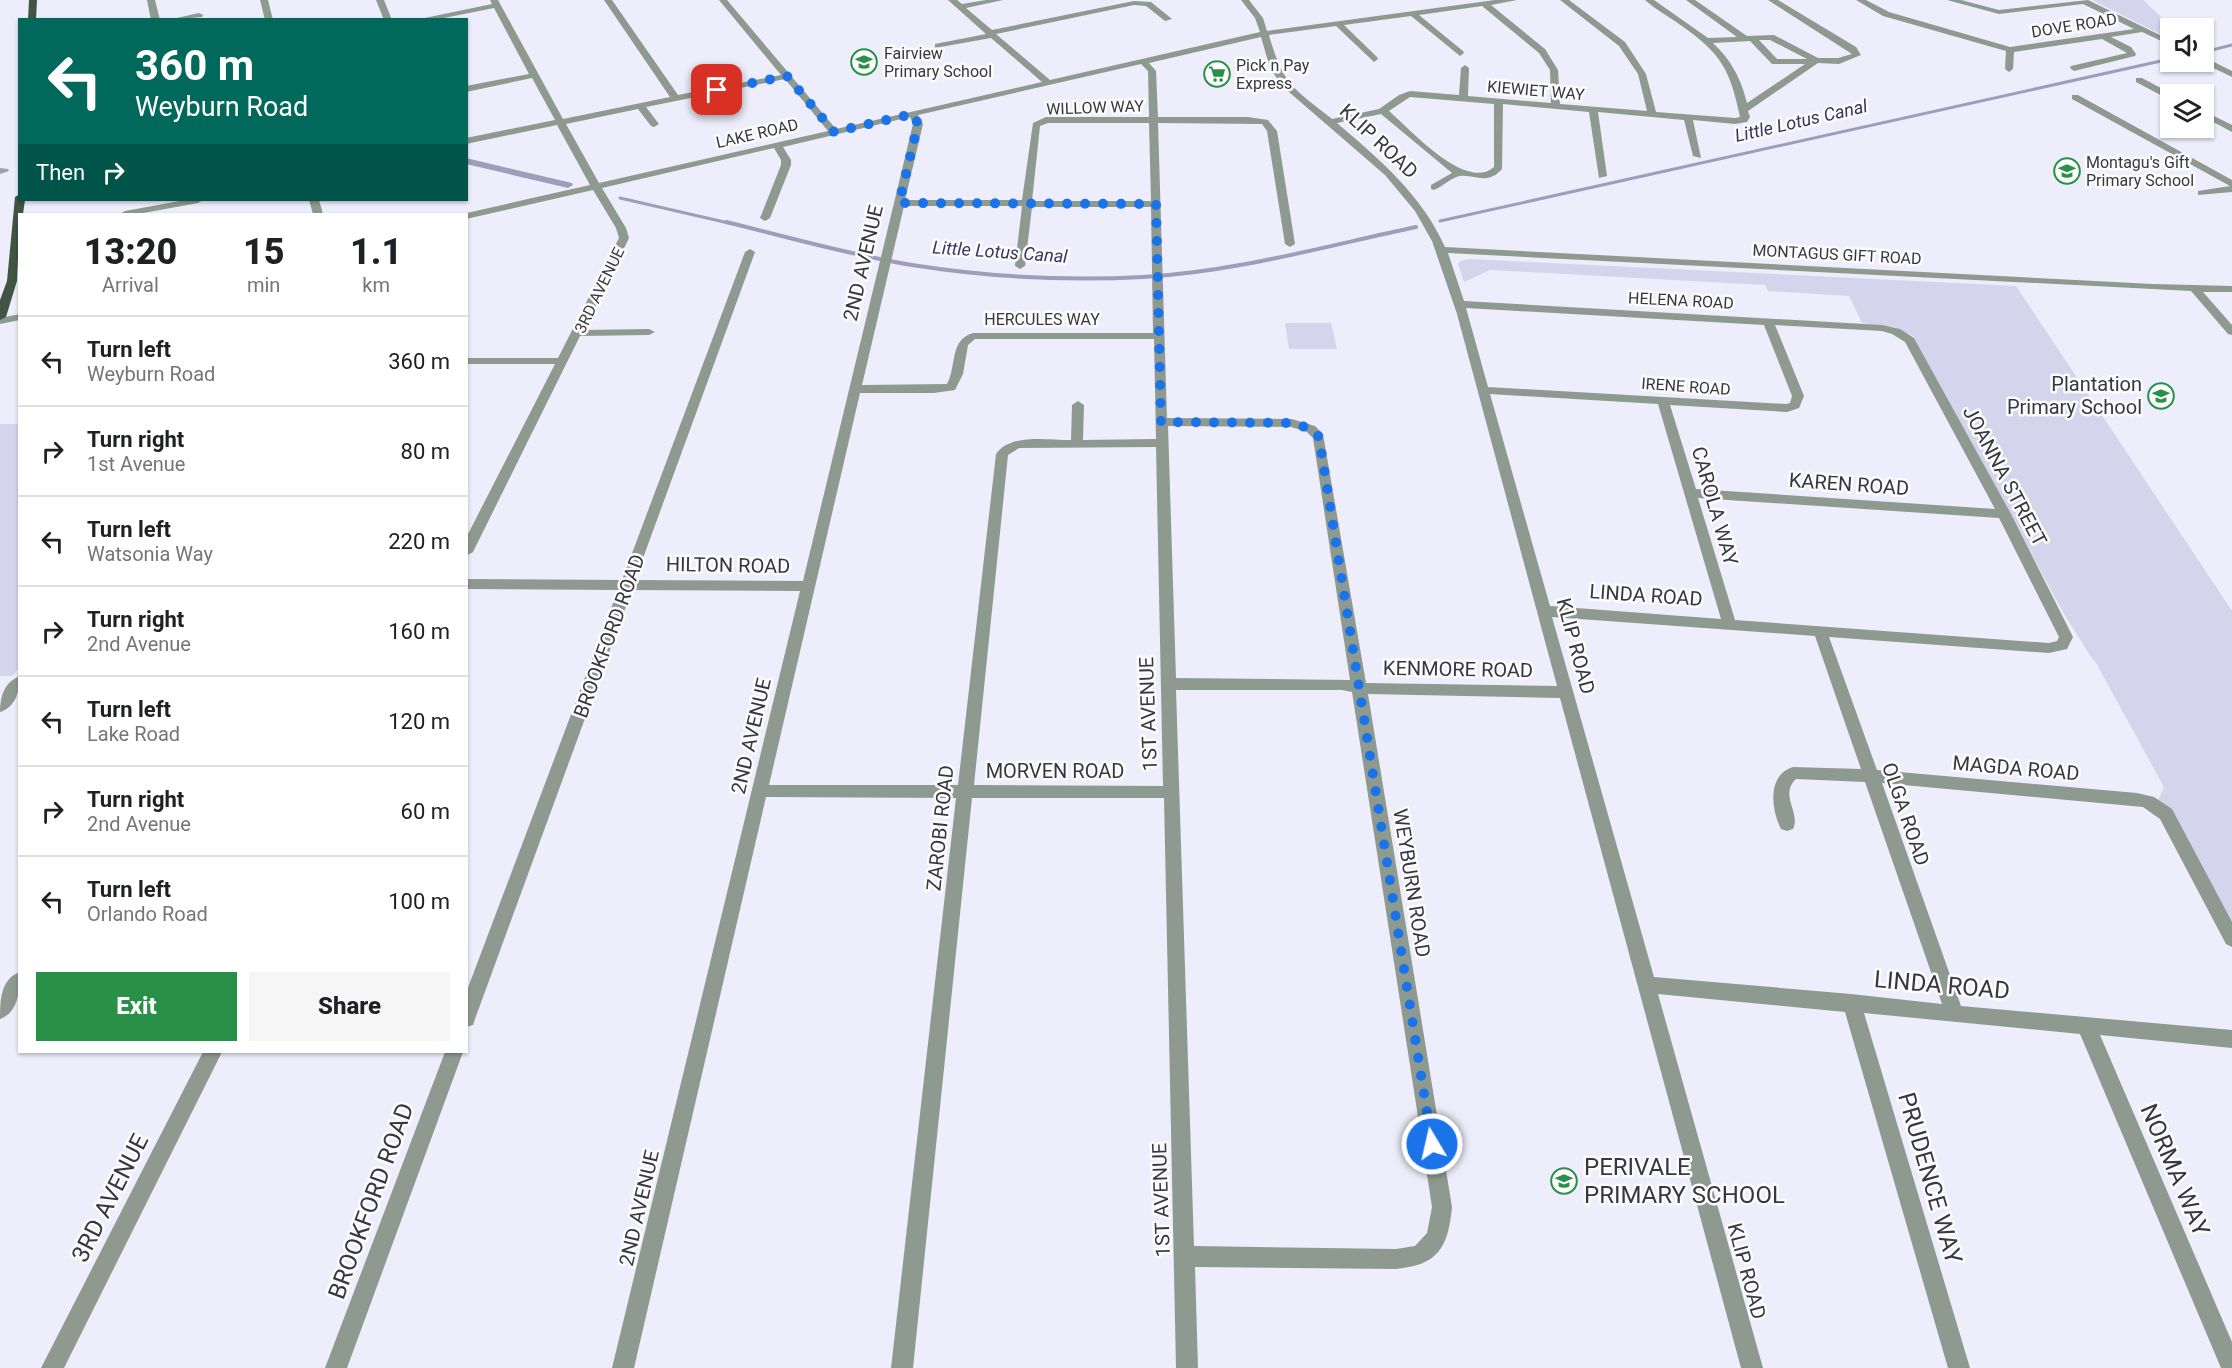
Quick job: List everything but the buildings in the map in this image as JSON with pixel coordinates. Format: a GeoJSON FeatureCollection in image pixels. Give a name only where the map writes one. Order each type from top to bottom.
{"type":"FeatureCollection","features":[{"type":"Feature","properties":{"kind":"main road"},"geometry":{"type":"LineString","coordinates":[[32,18],[33,0]]}},
{"type":"Feature","properties":{"kind":"main road"},"geometry":{"type":"LineString","coordinates":[[0,319],[12,280],[18,237]]}},
{"type":"Feature","properties":{"kind":"street"},"geometry":{"type":"LineString","coordinates":[[151,0],[154,18]]}},
{"type":"Feature","properties":{"kind":"street"},"geometry":{"type":"LineString","coordinates":[[264,0],[268,18]]}},
{"type":"Feature","properties":{"kind":"street"},"geometry":{"type":"LineString","coordinates":[[380,0],[387,18]]}},
{"type":"Feature","properties":{"kind":"street"},"geometry":{"type":"LineString","coordinates":[[608,0],[676,99]]}},
{"type":"Feature","properties":{"kind":"street"},"geometry":{"type":"LineString","coordinates":[[723,0],[834,132]]}},
{"type":"Feature","properties":{"kind":"street"},"geometry":{"type":"LineString","coordinates":[[952,0],[1048,83]]}},
{"type":"Feature","properties":{"kind":"street"},"geometry":{"type":"LineString","coordinates":[[961,8],[999,0]]}},
{"type":"Feature","properties":{"kind":"street","name":"KLIP ROAD"},"geometry":{"type":"LineString","coordinates":[[1245,0],[1257,14],[1266,33],[1273,61],[1280,77],[1298,97],[1382,167],[1431,228],[1441,250],[1545,611],[1752,1368]]}},
{"type":"Feature","properties":{"kind":"street","name":"LAKE ROAD"},"geometry":{"type":"LineString","coordinates":[[468,216],[1266,33],[1513,0]]}},
{"type":"Feature","properties":{"kind":"street"},"geometry":{"type":"LineString","coordinates":[[1564,0],[1622,44],[1642,74],[1652,114]]}},
{"type":"Feature","properties":{"kind":"street"},"geometry":{"type":"LineString","coordinates":[[1649,0],[1707,41],[1735,75],[1744,113],[1814,61]]}},
{"type":"Feature","properties":{"kind":"street"},"geometry":{"type":"LineString","coordinates":[[1690,0],[1749,39],[1775,62],[1846,60],[1857,55],[1853,50],[1772,0]]}},
{"type":"Feature","properties":{"kind":"street","name":"DOVE ROAD"},"geometry":{"type":"LineString","coordinates":[[1860,0],[1886,14],[2010,50],[2142,30]]}},
{"type":"Feature","properties":{"kind":"street"},"geometry":{"type":"LineString","coordinates":[[1951,0],[1999,12],[2083,0],[2160,39]]}},
{"type":"Feature","properties":{"kind":"street"},"geometry":{"type":"LineString","coordinates":[[428,18],[496,3]]}},
{"type":"Feature","properties":{"kind":"street","name":"3RD AVENUE"},"geometry":{"type":"LineString","coordinates":[[468,548],[624,238],[621,228],[595,186],[496,3]]}},
{"type":"Feature","properties":{"kind":"street"},"geometry":{"type":"LineString","coordinates":[[938,46],[1131,3],[1148,4],[1168,19]]}},
{"type":"Feature","properties":{"kind":"street"},"geometry":{"type":"LineString","coordinates":[[1484,4],[1542,51],[1554,70],[1556,106]]}},
{"type":"Feature","properties":{"kind":"street"},"geometry":{"type":"LineString","coordinates":[[1412,13],[1460,53]]}},
{"type":"Feature","properties":{"kind":"street"},"geometry":{"type":"LineString","coordinates":[[183,18],[199,15]]}},
{"type":"Feature","properties":{"kind":"street"},"geometry":{"type":"LineString","coordinates":[[1336,22],[1374,59]]}},
{"type":"Feature","properties":{"kind":"street"},"geometry":{"type":"LineString","coordinates":[[2074,68],[2132,54],[2128,49],[2103,36]]}},
{"type":"Feature","properties":{"kind":"street"},"geometry":{"type":"LineString","coordinates":[[1707,41],[1775,38],[1814,61]]}},
{"type":"Feature","properties":{"kind":"street","name":"DOVE ROAD"},"geometry":{"type":"LineString","coordinates":[[2009,69],[2010,50]]}},
{"type":"Feature","properties":{"kind":"street","name":"1ST AVENUE"},"geometry":{"type":"LineString","coordinates":[[1144,62],[1152,71],[1187,1368]]}},
{"type":"Feature","properties":{"kind":"street"},"geometry":{"type":"LineString","coordinates":[[2214,65],[2232,74]]}},
{"type":"Feature","properties":{"kind":"street"},"geometry":{"type":"LineString","coordinates":[[1463,99],[1465,68]]}},
{"type":"Feature","properties":{"kind":"street"},"geometry":{"type":"LineString","coordinates":[[468,89],[535,75]]}},
{"type":"Feature","properties":{"kind":"street"},"geometry":{"type":"LineString","coordinates":[[468,141],[787,76]]}},
{"type":"Feature","properties":{"kind":"street"},"geometry":{"type":"LineString","coordinates":[[2139,80],[2160,92]]}},
{"type":"Feature","properties":{"kind":"street","name":"KIEWIET WAY"},"geometry":{"type":"LineString","coordinates":[[1329,122],[1383,111],[1405,94],[1735,121],[1744,113]]}},
{"type":"Feature","properties":{"kind":"street"},"geometry":{"type":"LineString","coordinates":[[2075,97],[2232,184]]}},
{"type":"Feature","properties":{"kind":"street"},"geometry":{"type":"LineString","coordinates":[[1383,111],[1460,172],[1490,175],[1499,167],[1498,102]]}},
{"type":"Feature","properties":{"kind":"street"},"geometry":{"type":"LineString","coordinates":[[641,107],[654,124]]}},
{"type":"Feature","properties":{"kind":"street"},"geometry":{"type":"LineString","coordinates":[[1593,109],[1602,176]]}},
{"type":"Feature","properties":{"kind":"street","name":"2ND AVENUE"},"geometry":{"type":"LineString","coordinates":[[622,1368],[918,124],[913,114]]}},
{"type":"Feature","properties":{"kind":"street"},"geometry":{"type":"LineString","coordinates":[[1688,117],[1698,156]]}},
{"type":"Feature","properties":{"kind":"street"},"geometry":{"type":"LineString","coordinates":[[2214,119],[2232,129]]}},
{"type":"Feature","properties":{"kind":"street","name":"WILLOW WAY"},"geometry":{"type":"LineString","coordinates":[[1020,266],[1036,125],[1046,120],[1153,120]]}},
{"type":"Feature","properties":{"kind":"street"},"geometry":{"type":"LineString","coordinates":[[1153,120],[1248,120],[1265,122],[1270,126],[1290,244]]}},
{"type":"Feature","properties":{"kind":"street"},"geometry":{"type":"LineString","coordinates":[[765,218],[786,165],[786,160],[777,145]]}},
{"type":"Feature","properties":{"kind":"street"},"geometry":{"type":"LineString","coordinates":[[1434,187],[1460,172]]}},
{"type":"Feature","properties":{"kind":"street"},"geometry":{"type":"LineString","coordinates":[[2202,193],[2232,189]]}},
{"type":"Feature","properties":{"kind":"street"},"geometry":{"type":"LineString","coordinates":[[130,213],[166,203],[187,201]]}},
{"type":"Feature","properties":{"kind":"street"},"geometry":{"type":"LineString","coordinates":[[899,203],[1156,204]]}},
{"type":"Feature","properties":{"kind":"street","name":"MONTAGUS GIFT ROAD"},"geometry":{"type":"LineString","coordinates":[[1441,250],[2195,289],[2232,289]]}},
{"type":"Feature","properties":{"kind":"street","name":"BROOKFORD ROAD"},"geometry":{"type":"LineString","coordinates":[[468,1013],[629,584],[750,252]]}},
{"type":"Feature","properties":{"kind":"street"},"geometry":{"type":"LineString","coordinates":[[2195,289],[2228,322],[2232,332]]}},
{"type":"Feature","properties":{"kind":"street","name":"HELENA ROAD"},"geometry":{"type":"LineString","coordinates":[[1458,304],[1882,328],[1902,333]]}},
{"type":"Feature","properties":{"kind":"street"},"geometry":{"type":"LineString","coordinates":[[0,319],[18,317]]}},
{"type":"Feature","properties":{"kind":"street","name":"IRENE ROAD"},"geometry":{"type":"LineString","coordinates":[[1483,390],[1776,408],[1795,405],[1798,396],[1768,321]]}},
{"type":"Feature","properties":{"kind":"street"},"geometry":{"type":"LineString","coordinates":[[578,333],[649,332]]}},
{"type":"Feature","properties":{"kind":"street","name":"JOANNA STREET"},"geometry":{"type":"LineString","coordinates":[[1902,333],[1910,340],[2004,514],[2062,624],[2066,641]]}},
{"type":"Feature","properties":{"kind":"street","name":"HERCULES WAY"},"geometry":{"type":"LineString","coordinates":[[855,389],[951,387],[957,377],[963,343],[973,336],[1158,336]]}},
{"type":"Feature","properties":{"kind":"street"},"geometry":{"type":"LineString","coordinates":[[468,361],[563,361]]}},
{"type":"Feature","properties":{"kind":"street","name":"CAROLA WAY"},"geometry":{"type":"LineString","coordinates":[[1663,400],[1729,623]]}},
{"type":"Feature","properties":{"kind":"street"},"geometry":{"type":"LineString","coordinates":[[1077,444],[1078,405]]}},
{"type":"Feature","properties":{"kind":"street","name":"WEYBURN ROAD"},"geometry":{"type":"LineString","coordinates":[[1161,422],[1292,423],[1316,432],[1321,445],[1442,1207],[1440,1229],[1434,1241],[1421,1254],[1396,1259],[1183,1256]]}},
{"type":"Feature","properties":{"kind":"street","name":"ZAROBI ROAD"},"geometry":{"type":"LineString","coordinates":[[902,1368],[1002,454],[1007,448],[1018,444],[1161,443]]}},
{"type":"Feature","properties":{"kind":"street","name":"KAREN ROAD"},"geometry":{"type":"LineString","coordinates":[[1692,493],[2004,514]]}},
{"type":"Feature","properties":{"kind":"street","name":"HILTON ROAD"},"geometry":{"type":"LineString","coordinates":[[468,584],[808,586]]}},
{"type":"Feature","properties":{"kind":"street","name":"LINDA ROAD"},"geometry":{"type":"LineString","coordinates":[[1545,611],[2049,648],[2062,645],[2066,641]]}},
{"type":"Feature","properties":{"kind":"street","name":"OLGA ROAD"},"geometry":{"type":"LineString","coordinates":[[1820,631],[1954,1012]]}},
{"type":"Feature","properties":{"kind":"street"},"geometry":{"type":"LineString","coordinates":[[0,706],[18,684]]}},
{"type":"Feature","properties":{"kind":"street","name":"KENMORE ROAD"},"geometry":{"type":"LineString","coordinates":[[1168,684],[1342,684],[1360,688],[1566,692]]}},
{"type":"Feature","properties":{"kind":"street","name":"MAGDA ROAD"},"geometry":{"type":"LineString","coordinates":[[1787,824],[1780,799],[1781,787],[1785,778],[1792,773],[1871,776],[2137,799],[2156,806],[2166,814],[2232,939]]}},
{"type":"Feature","properties":{"kind":"street","name":"MORVEN ROAD"},"geometry":{"type":"LineString","coordinates":[[759,791],[1171,792]]}},
{"type":"Feature","properties":{"kind":"street"},"geometry":{"type":"LineString","coordinates":[[0,1011],[18,983]]}},
{"type":"Feature","properties":{"kind":"street","name":"LINDA ROAD"},"geometry":{"type":"LineString","coordinates":[[1647,985],[1851,1002],[2232,1039]]}},
{"type":"Feature","properties":{"kind":"street","name":"PRUDENCE WAY"},"geometry":{"type":"LineString","coordinates":[[1851,1002],[1959,1368]]}},
{"type":"Feature","properties":{"kind":"street","name":"NORMA WAY"},"geometry":{"type":"LineString","coordinates":[[2086,1025],[2232,1368]]}},
{"type":"Feature","properties":{"kind":"street","name":"3RD AVENUE"},"geometry":{"type":"LineString","coordinates":[[52,1368],[212,1053]]}},
{"type":"Feature","properties":{"kind":"street","name":"BROOKFORD ROAD"},"geometry":{"type":"LineString","coordinates":[[336,1368],[454,1053]]}},
{"type":"Feature","properties":{"kind":"shaded area"},"geometry":{"type":"Polygon","coordinates":[[[2092,0],[2143,0],[2162,18],[2160,18],[2160,34],[2092,0]]]}},
{"type":"Feature","properties":{"kind":"shaded area"},"geometry":{"type":"Polygon","coordinates":[[[1470,259],[2016,286],[2232,611],[2232,928],[2157,803],[2164,787],[2095,661],[2064,614],[1913,336],[1894,327],[1862,323],[1849,296],[1768,291],[1765,285],[1490,270],[1464,282],[1458,264],[1470,259]]]}},
{"type":"Feature","properties":{"kind":"shaded area"},"geometry":{"type":"Polygon","coordinates":[[[1285,323],[1331,323],[1337,349],[1289,349],[1285,323]]]}},
{"type":"Feature","properties":{"kind":"shaded area"},"geometry":{"type":"Polygon","coordinates":[[[0,424],[18,424],[18,669],[12,676],[0,676],[0,424]]]}},
{"type":"Feature","properties":{"kind":"waterway","name":"Little Lotus Canal"},"geometry":{"type":"LineString","coordinates":[[2214,50],[2232,45]]}},
{"type":"Feature","properties":{"kind":"waterway","name":"Little Lotus Canal"},"geometry":{"type":"LineString","coordinates":[[1440,221],[2160,61]]}},
{"type":"Feature","properties":{"kind":"waterway","name":"Little Lotus Canal"},"geometry":{"type":"LineString","coordinates":[[468,161],[568,185]]}},
{"type":"Feature","properties":{"kind":"waterway","name":"Little Lotus Canal"},"geometry":{"type":"LineString","coordinates":[[620,198],[733,224]]}},
{"type":"Feature","properties":{"kind":"waterway","name":"Little Lotus Canal"},"geometry":{"type":"LineString","coordinates":[[726,222],[842,251],[912,265],[998,275],[1085,278],[1143,277],[1212,270],[1416,227]]}},
{"type":"Feature","properties":{"kind":"place","name":"Fairview Primary School"},"geometry":{"type":"Point","coordinates":[864,62]}},
{"type":"Feature","properties":{"kind":"place","name":"Pick n Pay Express"},"geometry":{"type":"Point","coordinates":[1217,74]}},
{"type":"Feature","properties":{"kind":"place","name":"Montagu's Gift Primary School"},"geometry":{"type":"Point","coordinates":[2067,171]}},
{"type":"Feature","properties":{"kind":"place","name":"Plantation Primary School"},"geometry":{"type":"Point","coordinates":[2161,396]}},
{"type":"Feature","properties":{"kind":"place","name":"PERIVALE PRIMARY SCHOOL"},"geometry":{"type":"Point","coordinates":[1564,1181]}},
{"type":"Feature","properties":{"kind":"route"},"geometry":{"type":"LineString","coordinates":[[717,90],[787,76],[834,132],[913,114],[918,124],[899,203],[1156,204],[1161,422],[1292,423],[1316,432],[1321,445],[1432,1144]]}}]}
